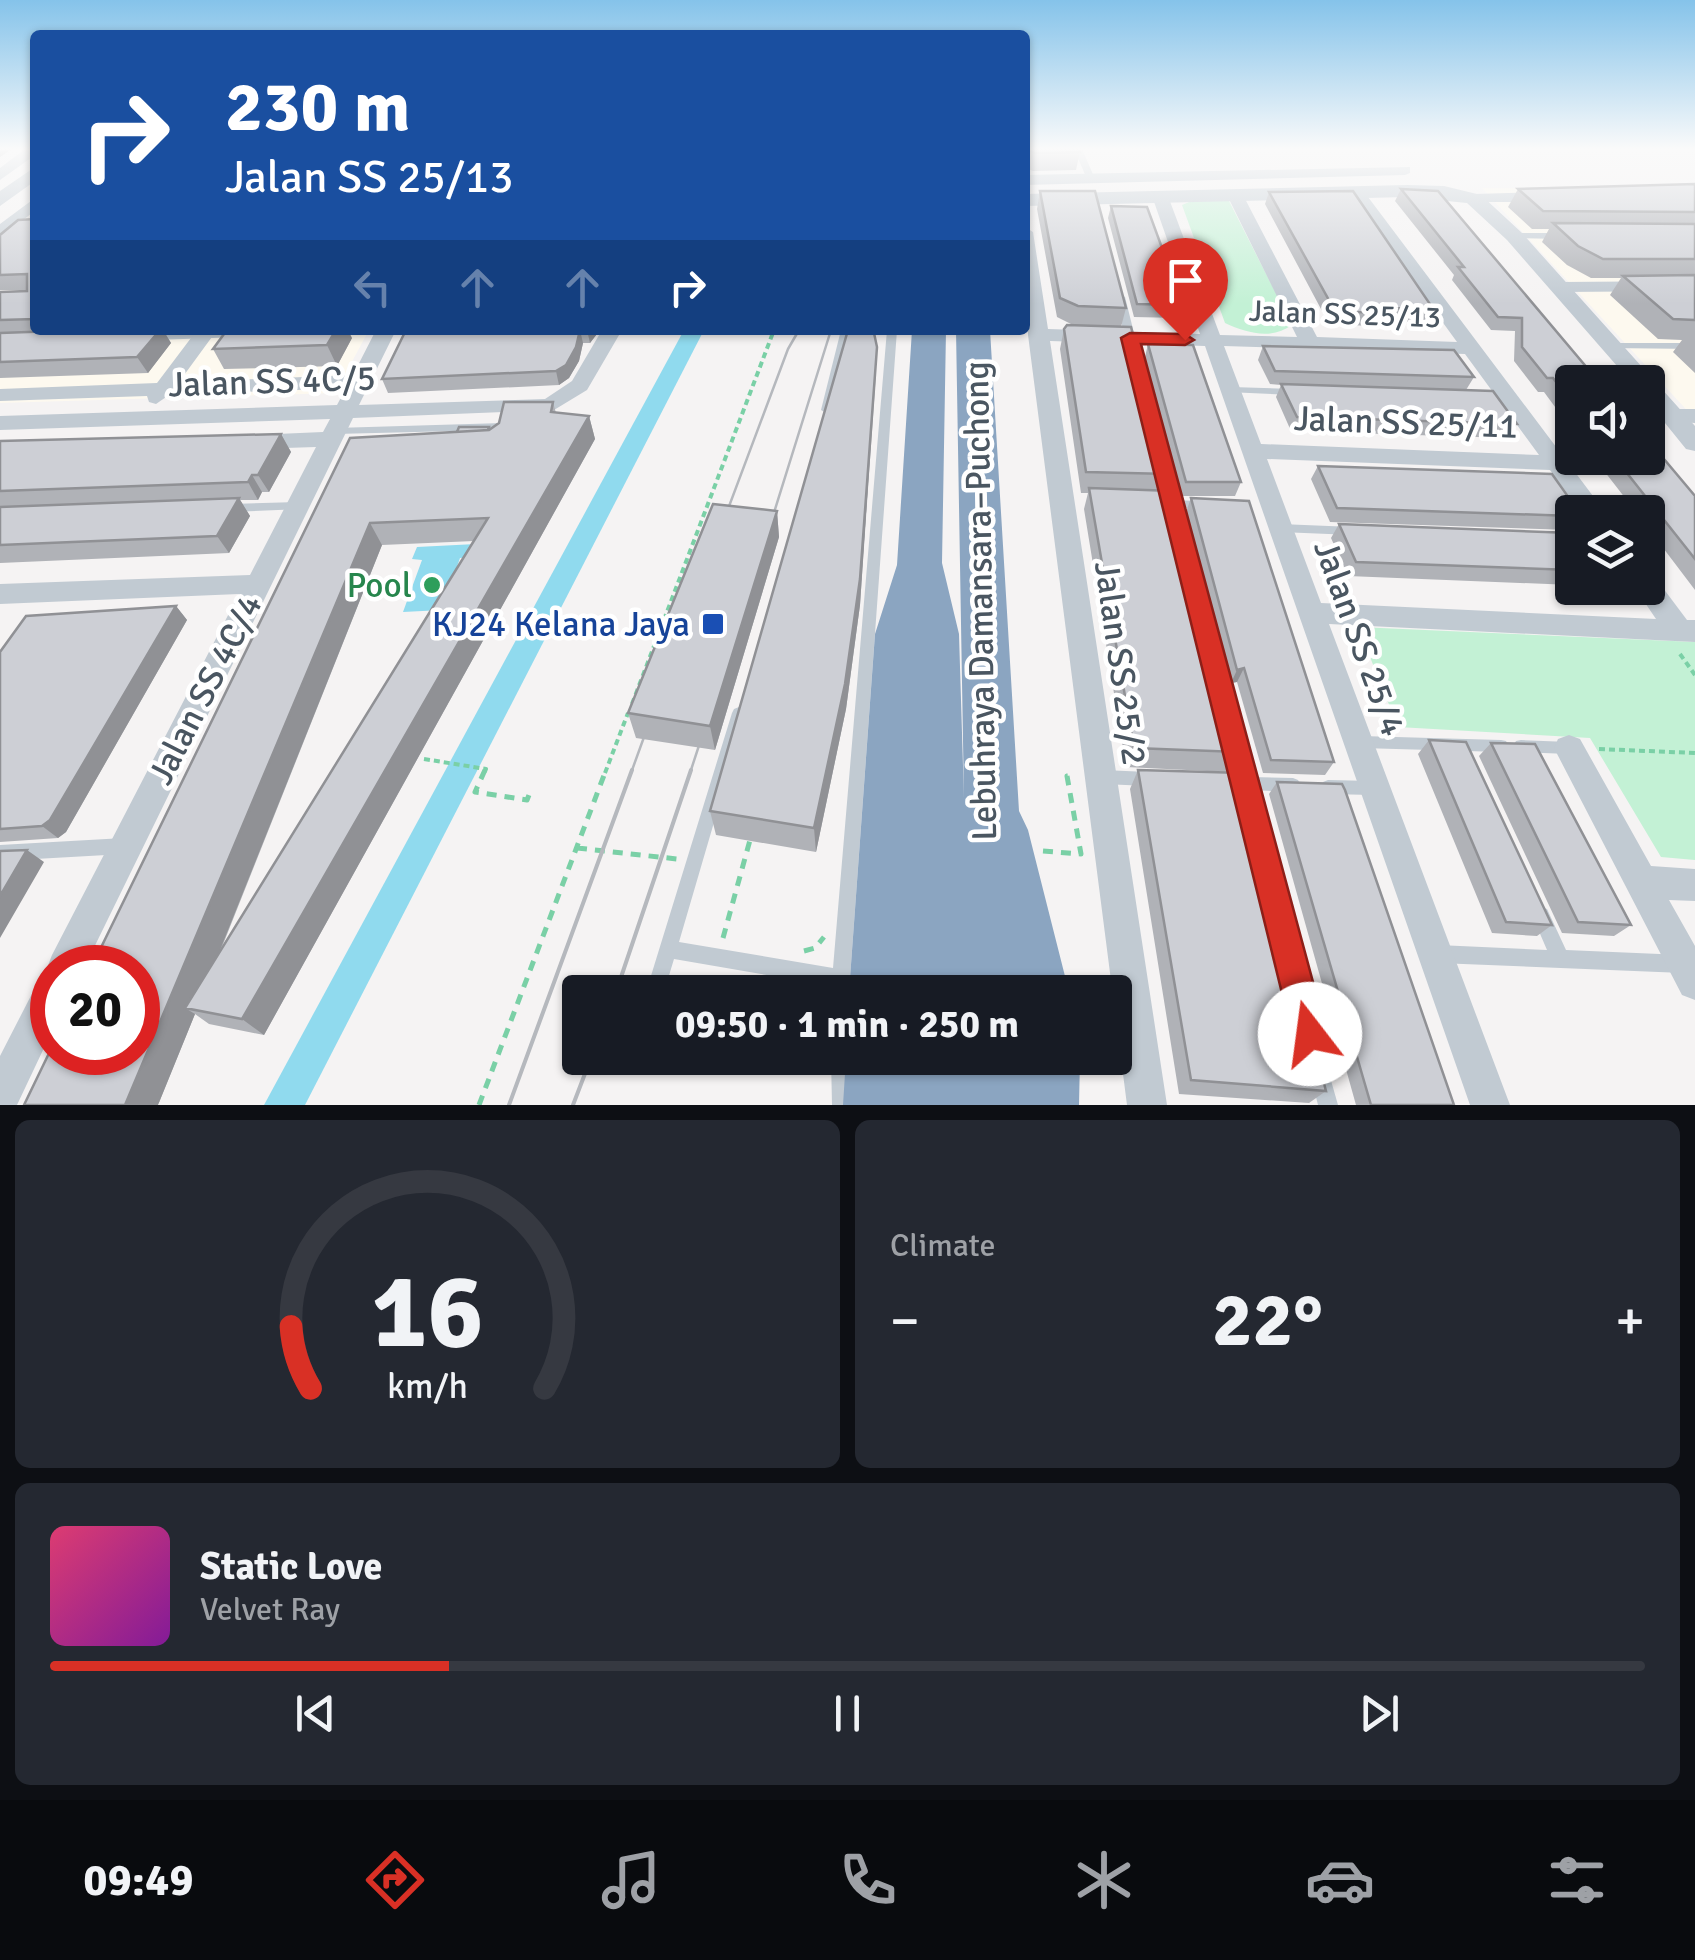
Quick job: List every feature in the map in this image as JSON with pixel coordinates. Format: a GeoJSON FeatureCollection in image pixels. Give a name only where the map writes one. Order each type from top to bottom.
{"type":"FeatureCollection","features":[{"type":"Feature","properties":{"kind":"highway","name":"Lebuhraya Damansara–Puchong"},"geometry":{"type":"LineString","coordinates":[[929,335],[919,563],[935,634],[936,975]]}},
{"type":"Feature","properties":{"kind":"highway","name":"Lebuhraya Damansara–Puchong"},"geometry":{"type":"LineString","coordinates":[[974,335],[992,799],[979,926],[980,975]]}},
{"type":"Feature","properties":{"kind":"highway"},"geometry":{"type":"LineString","coordinates":[[856,975],[899,634],[919,563]]}},
{"type":"Feature","properties":{"kind":"highway"},"geometry":{"type":"LineString","coordinates":[[992,799],[1032,975]]}},
{"type":"Feature","properties":{"kind":"highway"},"geometry":{"type":"LineString","coordinates":[[878,1105],[879,1075]]}},
{"type":"Feature","properties":{"kind":"highway"},"geometry":{"type":"LineString","coordinates":[[936,1075],[936,1105]]}},
{"type":"Feature","properties":{"kind":"highway"},"geometry":{"type":"LineString","coordinates":[[985,1075],[986,1105]]}},
{"type":"Feature","properties":{"kind":"highway"},"geometry":{"type":"LineString","coordinates":[[1044,1105],[1045,1075]]}},
{"type":"Feature","properties":{"kind":"street","name":"Jalan SS 25/4"},"geometry":{"type":"LineString","coordinates":[[1162,201],[1253,451],[1269,514],[1311,613],[1490,1105]]}},
{"type":"Feature","properties":{"kind":"street"},"geometry":{"type":"LineString","coordinates":[[1239,201],[1310,343]]}},
{"type":"Feature","properties":{"kind":"street"},"geometry":{"type":"LineString","coordinates":[[1362,201],[1471,348],[1499,398],[1555,462]]}},
{"type":"Feature","properties":{"kind":"street"},"geometry":{"type":"LineString","coordinates":[[1476,201],[1514,236],[1629,365]]}},
{"type":"Feature","properties":{"kind":"street"},"geometry":{"type":"LineString","coordinates":[[7,226],[30,206]]}},
{"type":"Feature","properties":{"kind":"street","name":"Jalan SS 25/2"},"geometry":{"type":"LineString","coordinates":[[1030,272],[1038,335],[1070,501],[1098,776],[1147,1105]]}},
{"type":"Feature","properties":{"kind":"street"},"geometry":{"type":"LineString","coordinates":[[1560,287],[1695,286]]}},
{"type":"Feature","properties":{"kind":"street"},"geometry":{"type":"LineString","coordinates":[[141,418],[203,335]]}},
{"type":"Feature","properties":{"kind":"street","name":"Jalan SS 4C/4"},"geometry":{"type":"LineString","coordinates":[[78,945],[384,335]]}},
{"type":"Feature","properties":{"kind":"street","name":"Jalan SS 4C/5"},"geometry":{"type":"LineString","coordinates":[[0,423],[141,418],[337,427],[547,406],[565,400],[583,386],[609,335]]}},
{"type":"Feature","properties":{"kind":"street","name":"Jalan SS 25/13"},"geometry":{"type":"LineString","coordinates":[[1038,335],[1133,347],[1212,340],[1471,348]]}},
{"type":"Feature","properties":{"kind":"street","name":"Jalan SS 4C/5"},"geometry":{"type":"LineString","coordinates":[[0,395],[360,382]]}},
{"type":"Feature","properties":{"kind":"street"},"geometry":{"type":"LineString","coordinates":[[1684,416],[1695,443]]}},
{"type":"Feature","properties":{"kind":"street"},"geometry":{"type":"LineString","coordinates":[[234,442],[337,427]]}},
{"type":"Feature","properties":{"kind":"street","name":"Jalan SS 25/11"},"geometry":{"type":"LineString","coordinates":[[1253,451],[1555,463]]}},
{"type":"Feature","properties":{"kind":"street"},"geometry":{"type":"LineString","coordinates":[[4,599],[258,584]]}},
{"type":"Feature","properties":{"kind":"street"},"geometry":{"type":"LineString","coordinates":[[1664,605],[1687,631]]}},
{"type":"Feature","properties":{"kind":"street"},"geometry":{"type":"LineString","coordinates":[[1311,613],[1687,631]]}},
{"type":"Feature","properties":{"kind":"street"},"geometry":{"type":"LineString","coordinates":[[1569,748],[1690,973]]}},
{"type":"Feature","properties":{"kind":"street"},"geometry":{"type":"LineString","coordinates":[[1641,882],[1695,885]]}},
{"type":"Feature","properties":{"kind":"street"},"geometry":{"type":"LineString","coordinates":[[0,1097],[30,1037]]}},
{"type":"Feature","properties":{"kind":"lane"},"geometry":{"type":"LineString","coordinates":[[1514,236],[1569,236]]}},
{"type":"Feature","properties":{"kind":"lane"},"geometry":{"type":"LineString","coordinates":[[1117,286],[1133,347]]}},
{"type":"Feature","properties":{"kind":"lane"},"geometry":{"type":"LineString","coordinates":[[148,338],[182,335]]}},
{"type":"Feature","properties":{"kind":"lane"},"geometry":{"type":"LineString","coordinates":[[824,417],[849,335]]}},
{"type":"Feature","properties":{"kind":"lane"},"geometry":{"type":"LineString","coordinates":[[855,975],[884,350],[890,335]]}},
{"type":"Feature","properties":{"kind":"lane"},"geometry":{"type":"LineString","coordinates":[[1612,346],[1695,346]]}},
{"type":"Feature","properties":{"kind":"lane"},"geometry":{"type":"LineString","coordinates":[[1230,390],[1310,392]]}},
{"type":"Feature","properties":{"kind":"lane"},"geometry":{"type":"LineString","coordinates":[[337,427],[503,426],[496,444]]}},
{"type":"Feature","properties":{"kind":"lane"},"geometry":{"type":"LineString","coordinates":[[432,447],[439,428]]}},
{"type":"Feature","properties":{"kind":"lane"},"geometry":{"type":"LineString","coordinates":[[1168,486],[1178,523]]}},
{"type":"Feature","properties":{"kind":"lane"},"geometry":{"type":"LineString","coordinates":[[1154,504],[1213,506]]}},
{"type":"Feature","properties":{"kind":"lane"},"geometry":{"type":"LineString","coordinates":[[218,509],[298,506]]}},
{"type":"Feature","properties":{"kind":"lane"},"geometry":{"type":"LineString","coordinates":[[1269,514],[1370,532]]}},
{"type":"Feature","properties":{"kind":"lane"},"geometry":{"type":"LineString","coordinates":[[660,975],[744,694]]}},
{"type":"Feature","properties":{"kind":"lane"},"geometry":{"type":"LineString","coordinates":[[1230,727],[1250,802]]}},
{"type":"Feature","properties":{"kind":"lane"},"geometry":{"type":"LineString","coordinates":[[1358,742],[1569,748]]}},
{"type":"Feature","properties":{"kind":"lane"},"geometry":{"type":"LineString","coordinates":[[1462,745],[1470,763]]}},
{"type":"Feature","properties":{"kind":"lane"},"geometry":{"type":"LineString","coordinates":[[1098,776],[1172,780]]}},
{"type":"Feature","properties":{"kind":"lane"},"geometry":{"type":"LineString","coordinates":[[1226,782],[1375,788]]}},
{"type":"Feature","properties":{"kind":"lane"},"geometry":{"type":"LineString","coordinates":[[0,853],[127,846]]}},
{"type":"Feature","properties":{"kind":"lane"},"geometry":{"type":"LineString","coordinates":[[1536,906],[1561,960]]}},
{"type":"Feature","properties":{"kind":"lane"},"geometry":{"type":"LineString","coordinates":[[668,949],[792,975]]}},
{"type":"Feature","properties":{"kind":"lane"},"geometry":{"type":"LineString","coordinates":[[1435,954],[1561,960],[1690,973]]}},
{"type":"Feature","properties":{"kind":"lane"},"geometry":{"type":"LineString","coordinates":[[1318,1067],[1328,1105]]}},
{"type":"Feature","properties":{"kind":"lane"},"geometry":{"type":"LineString","coordinates":[[841,1075],[842,1105]]}},
{"type":"Feature","properties":{"kind":"path"},"geometry":{"type":"LineString","coordinates":[[479,1105],[772,335]]}},
{"type":"Feature","properties":{"kind":"path"},"geometry":{"type":"LineString","coordinates":[[1569,748],[1695,753]]}},
{"type":"Feature","properties":{"kind":"path"},"geometry":{"type":"LineString","coordinates":[[424,759],[486,769],[475,792],[527,800],[531,790]]}},
{"type":"Feature","properties":{"kind":"path"},"geometry":{"type":"LineString","coordinates":[[1067,776],[1081,854]]}},
{"type":"Feature","properties":{"kind":"path"},"geometry":{"type":"LineString","coordinates":[[722,938],[750,840]]}},
{"type":"Feature","properties":{"kind":"path"},"geometry":{"type":"LineString","coordinates":[[577,848],[696,861]]}},
{"type":"Feature","properties":{"kind":"path"},"geometry":{"type":"LineString","coordinates":[[799,952],[815,948],[826,934]]}},
{"type":"Feature","properties":{"kind":"path"},"geometry":{"type":"LineString","coordinates":[[711,936],[742,942]]}},
{"type":"Feature","properties":{"kind":"shaded area"},"geometry":{"type":"Polygon","coordinates":[[[1494,201],[1695,201],[1695,419],[1665,386],[1665,365],[1645,365],[1494,201]]]}},
{"type":"Feature","properties":{"kind":"shaded area"},"geometry":{"type":"Polygon","coordinates":[[[366,335],[335,393],[0,403],[0,336],[366,335]]]}},
{"type":"Feature","properties":{"kind":"green space"},"geometry":{"type":"Polygon","coordinates":[[[1193,201],[1229,201],[1292,325],[1276,332],[1259,333],[1225,323],[1182,205],[1193,201]]]}},
{"type":"Feature","properties":{"kind":"green space"},"geometry":{"type":"Polygon","coordinates":[[[1358,627],[1695,642],[1695,860],[1661,857],[1590,738],[1398,727],[1358,627]]]}},
{"type":"Feature","properties":{"kind":"water","name":"Pool"},"geometry":{"type":"Polygon","coordinates":[[[476,544],[472,557],[460,558],[442,610],[403,612],[422,560],[412,559],[417,547],[476,544]]]}},
{"type":"Feature","properties":{"kind":"building"},"geometry":{"type":"Polygon","coordinates":[[[1042,201],[1098,201],[1126,308],[1078,306],[1060,298],[1042,201]]]}},
{"type":"Feature","properties":{"kind":"building"},"geometry":{"type":"Polygon","coordinates":[[[1274,201],[1360,201],[1434,310],[1375,307],[1378,313],[1335,311],[1274,201]]]}},
{"type":"Feature","properties":{"kind":"building"},"geometry":{"type":"Polygon","coordinates":[[[1410,201],[1446,201],[1585,365],[1555,365],[1555,381],[1547,378],[1522,347],[1522,318],[1498,317],[1458,267],[1464,267],[1410,201]]]}},
{"type":"Feature","properties":{"kind":"building"},"geometry":{"type":"Polygon","coordinates":[[[1531,201],[1695,201],[1695,212],[1543,211],[1531,201]]]}},
{"type":"Feature","properties":{"kind":"building"},"geometry":{"type":"Polygon","coordinates":[[[1111,206],[1147,207],[1183,305],[1137,304],[1111,206]]]}},
{"type":"Feature","properties":{"kind":"building"},"geometry":{"type":"Polygon","coordinates":[[[30,219],[30,319],[0,320],[0,292],[27,291],[27,274],[0,275],[0,235],[18,220],[30,219]]]}},
{"type":"Feature","properties":{"kind":"building"},"geometry":{"type":"Polygon","coordinates":[[[1553,223],[1695,224],[1695,259],[1603,259],[1578,246],[1553,223]]]}},
{"type":"Feature","properties":{"kind":"building"},"geometry":{"type":"Polygon","coordinates":[[[1695,275],[1695,320],[1673,319],[1623,276],[1695,275]]]}},
{"type":"Feature","properties":{"kind":"building"},"geometry":{"type":"Polygon","coordinates":[[[1067,325],[1131,327],[1169,474],[1086,472],[1064,329],[1067,325]]]}},
{"type":"Feature","properties":{"kind":"building"},"geometry":{"type":"Polygon","coordinates":[[[0,333],[156,335],[137,357],[0,362],[0,333]]]}},
{"type":"Feature","properties":{"kind":"building"},"geometry":{"type":"Polygon","coordinates":[[[223,335],[333,335],[327,345],[213,349],[223,335]]]}},
{"type":"Feature","properties":{"kind":"building"},"geometry":{"type":"Polygon","coordinates":[[[404,335],[579,335],[566,365],[556,371],[382,379],[404,335]]]}},
{"type":"Feature","properties":{"kind":"building"},"geometry":{"type":"Polygon","coordinates":[[[847,335],[874,335],[877,347],[860,579],[845,684],[814,828],[710,811],[847,335]]]}},
{"type":"Feature","properties":{"kind":"building"},"geometry":{"type":"Polygon","coordinates":[[[1148,344],[1193,345],[1241,482],[1186,482],[1148,344]]]}},
{"type":"Feature","properties":{"kind":"building"},"geometry":{"type":"Polygon","coordinates":[[[1263,346],[1454,350],[1474,377],[1275,371],[1263,346]]]}},
{"type":"Feature","properties":{"kind":"building"},"geometry":{"type":"Polygon","coordinates":[[[1281,384],[1493,391],[1517,424],[1297,417],[1281,384]]]}},
{"type":"Feature","properties":{"kind":"building"},"geometry":{"type":"Polygon","coordinates":[[[504,402],[553,402],[551,412],[589,416],[242,1019],[185,1008],[488,518],[370,523],[160,1022],[160,945],[102,945],[350,438],[489,430],[499,423],[504,402]]]}},
{"type":"Feature","properties":{"kind":"building"},"geometry":{"type":"Polygon","coordinates":[[[459,427],[489,427],[457,432],[459,427]]]}},
{"type":"Feature","properties":{"kind":"building"},"geometry":{"type":"Polygon","coordinates":[[[281,434],[258,475],[252,475],[248,482],[0,491],[0,441],[281,434]]]}},
{"type":"Feature","properties":{"kind":"building"},"geometry":{"type":"Polygon","coordinates":[[[1665,460],[1695,496],[1695,559],[1665,521],[1665,495],[1644,495],[1628,475],[1665,475],[1665,460]]]}},
{"type":"Feature","properties":{"kind":"building"},"geometry":{"type":"Polygon","coordinates":[[[1318,466],[1552,474],[1567,495],[1555,495],[1555,515],[1337,508],[1318,466]]]}},
{"type":"Feature","properties":{"kind":"building"},"geometry":{"type":"Polygon","coordinates":[[[1089,488],[1173,491],[1238,752],[1134,748],[1089,488]]]}},
{"type":"Feature","properties":{"kind":"building"},"geometry":{"type":"Polygon","coordinates":[[[239,498],[217,536],[0,545],[0,507],[239,498]]]}},
{"type":"Feature","properties":{"kind":"building"},"geometry":{"type":"Polygon","coordinates":[[[1191,498],[1249,501],[1334,762],[1271,760],[1244,668],[1237,670],[1191,498]]]}},
{"type":"Feature","properties":{"kind":"building","name":"KJ24 Kelana Jaya"},"geometry":{"type":"Polygon","coordinates":[[[713,504],[777,511],[710,726],[628,713],[713,504]]]}},
{"type":"Feature","properties":{"kind":"building"},"geometry":{"type":"Polygon","coordinates":[[[1339,524],[1555,532],[1555,569],[1356,562],[1339,524]]]}},
{"type":"Feature","properties":{"kind":"building"},"geometry":{"type":"Polygon","coordinates":[[[176,606],[50,820],[42,826],[0,829],[0,652],[26,616],[176,606]]]}},
{"type":"Feature","properties":{"kind":"building"},"geometry":{"type":"Polygon","coordinates":[[[1429,740],[1466,742],[1552,925],[1506,922],[1429,740]]]}},
{"type":"Feature","properties":{"kind":"building"},"geometry":{"type":"Polygon","coordinates":[[[1491,743],[1535,744],[1631,925],[1578,922],[1491,743]]]}},
{"type":"Feature","properties":{"kind":"building"},"geometry":{"type":"Polygon","coordinates":[[[1138,770],[1243,773],[1326,1091],[1191,1080],[1138,770]]]}},
{"type":"Feature","properties":{"kind":"building"},"geometry":{"type":"Polygon","coordinates":[[[1277,782],[1342,784],[1454,1105],[1371,1105],[1277,782]]]}},
{"type":"Feature","properties":{"kind":"building"},"geometry":{"type":"Polygon","coordinates":[[[27,850],[0,896],[0,851],[27,850]]]}},
{"type":"Feature","properties":{"kind":"building"},"geometry":{"type":"Polygon","coordinates":[[[38,1075],[138,1075],[125,1105],[24,1105],[38,1075]]]}},
{"type":"Feature","properties":{"kind":"waterway"},"geometry":{"type":"LineString","coordinates":[[284,1105],[691,335]]}},
{"type":"Feature","properties":{"kind":"tram line"},"geometry":{"type":"LineString","coordinates":[[719,533],[796,335]]}},
{"type":"Feature","properties":{"kind":"tram line"},"geometry":{"type":"LineString","coordinates":[[767,535],[829,335]]}},
{"type":"Feature","properties":{"kind":"tram line"},"geometry":{"type":"LineString","coordinates":[[631,773],[652,715]]}},
{"type":"Feature","properties":{"kind":"tram line"},"geometry":{"type":"LineString","coordinates":[[690,772],[707,721]]}},
{"type":"Feature","properties":{"kind":"tram line"},"geometry":{"type":"LineString","coordinates":[[509,1105],[632,770]]}},
{"type":"Feature","properties":{"kind":"tram line"},"geometry":{"type":"LineString","coordinates":[[622,975],[690,772]]}},
{"type":"Feature","properties":{"kind":"tram line"},"geometry":{"type":"LineString","coordinates":[[573,1105],[584,1075]]}},
{"type":"Feature","properties":{"kind":"place","name":"Pool"},"geometry":{"type":"Point","coordinates":[432,585]}},
{"type":"Feature","properties":{"kind":"place","name":"KJ24 Kelana Jaya"},"geometry":{"type":"Point","coordinates":[713,624]}},
{"type":"Feature","properties":{"kind":"route"},"geometry":{"type":"LineString","coordinates":[[1185,340],[1130,338],[1310,1034]]}}]}
